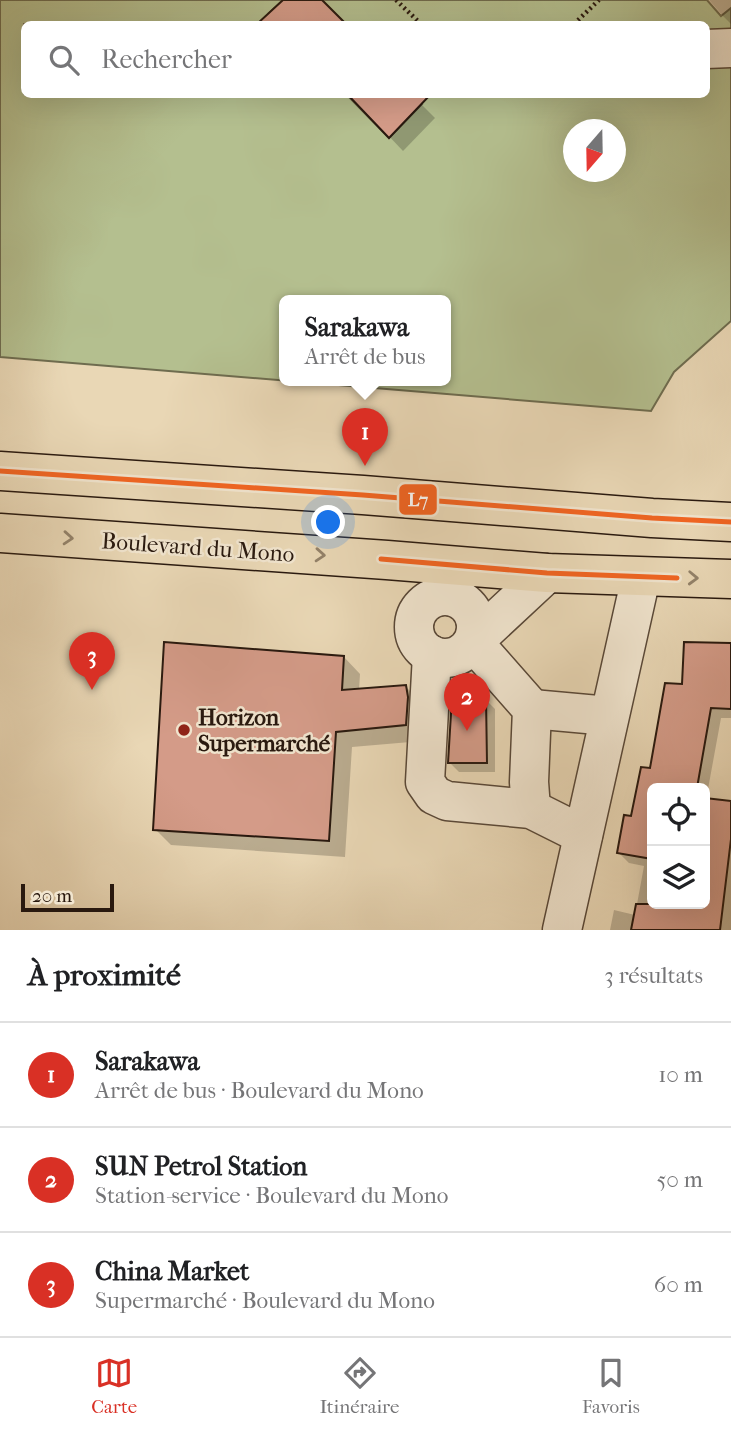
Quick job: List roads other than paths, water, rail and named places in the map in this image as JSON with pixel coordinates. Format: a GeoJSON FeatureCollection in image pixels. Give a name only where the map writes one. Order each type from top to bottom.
{"type":"FeatureCollection","features":[{"type":"Feature","properties":{"kind":"highway"},"geometry":{"type":"LineString","coordinates":[[0,471],[363,495],[652,519],[731,522]]}},
{"type":"Feature","properties":{"kind":"highway","name":"Boulevard du Mono"},"geometry":{"type":"LineString","coordinates":[[0,533],[547,573],[731,579]]}},
{"type":"Feature","properties":{"kind":"street"},"geometry":{"type":"LineString","coordinates":[[710,49],[731,48]]}},
{"type":"Feature","properties":{"kind":"street"},"geometry":{"type":"LineString","coordinates":[[387,560],[415,617]]}},
{"type":"Feature","properties":{"kind":"street"},"geometry":{"type":"LineString","coordinates":[[473,642],[476,620],[471,610],[457,598],[446,595],[436,597],[426,601],[419,609],[414,628],[416,639],[422,648],[432,656],[455,656],[466,650],[547,573]]}},
{"type":"Feature","properties":{"kind":"street"},"geometry":{"type":"LineString","coordinates":[[562,930],[640,577]]}},
{"type":"Feature","properties":{"kind":"street"},"geometry":{"type":"LineString","coordinates":[[473,642],[532,709],[609,716]]}},
{"type":"Feature","properties":{"kind":"street"},"geometry":{"type":"LineString","coordinates":[[432,656],[425,782],[434,795],[447,801],[531,809],[583,835]]}},
{"type":"Feature","properties":{"kind":"street"},"geometry":{"type":"LineString","coordinates":[[531,809],[529,782],[532,709]]}},
{"type":"Feature","properties":{"kind":"place","name":"Sarakawa"},"geometry":{"type":"Point","coordinates":[365,466]}},
{"type":"Feature","properties":{"kind":"place","name":"China Market"},"geometry":{"type":"Point","coordinates":[92,690]}},
{"type":"Feature","properties":{"kind":"place","name":"Horizon Supermarché"},"geometry":{"type":"Point","coordinates":[184,730]}},
{"type":"Feature","properties":{"kind":"place","name":"SUN Petrol Station"},"geometry":{"type":"Point","coordinates":[467,731]}}]}
